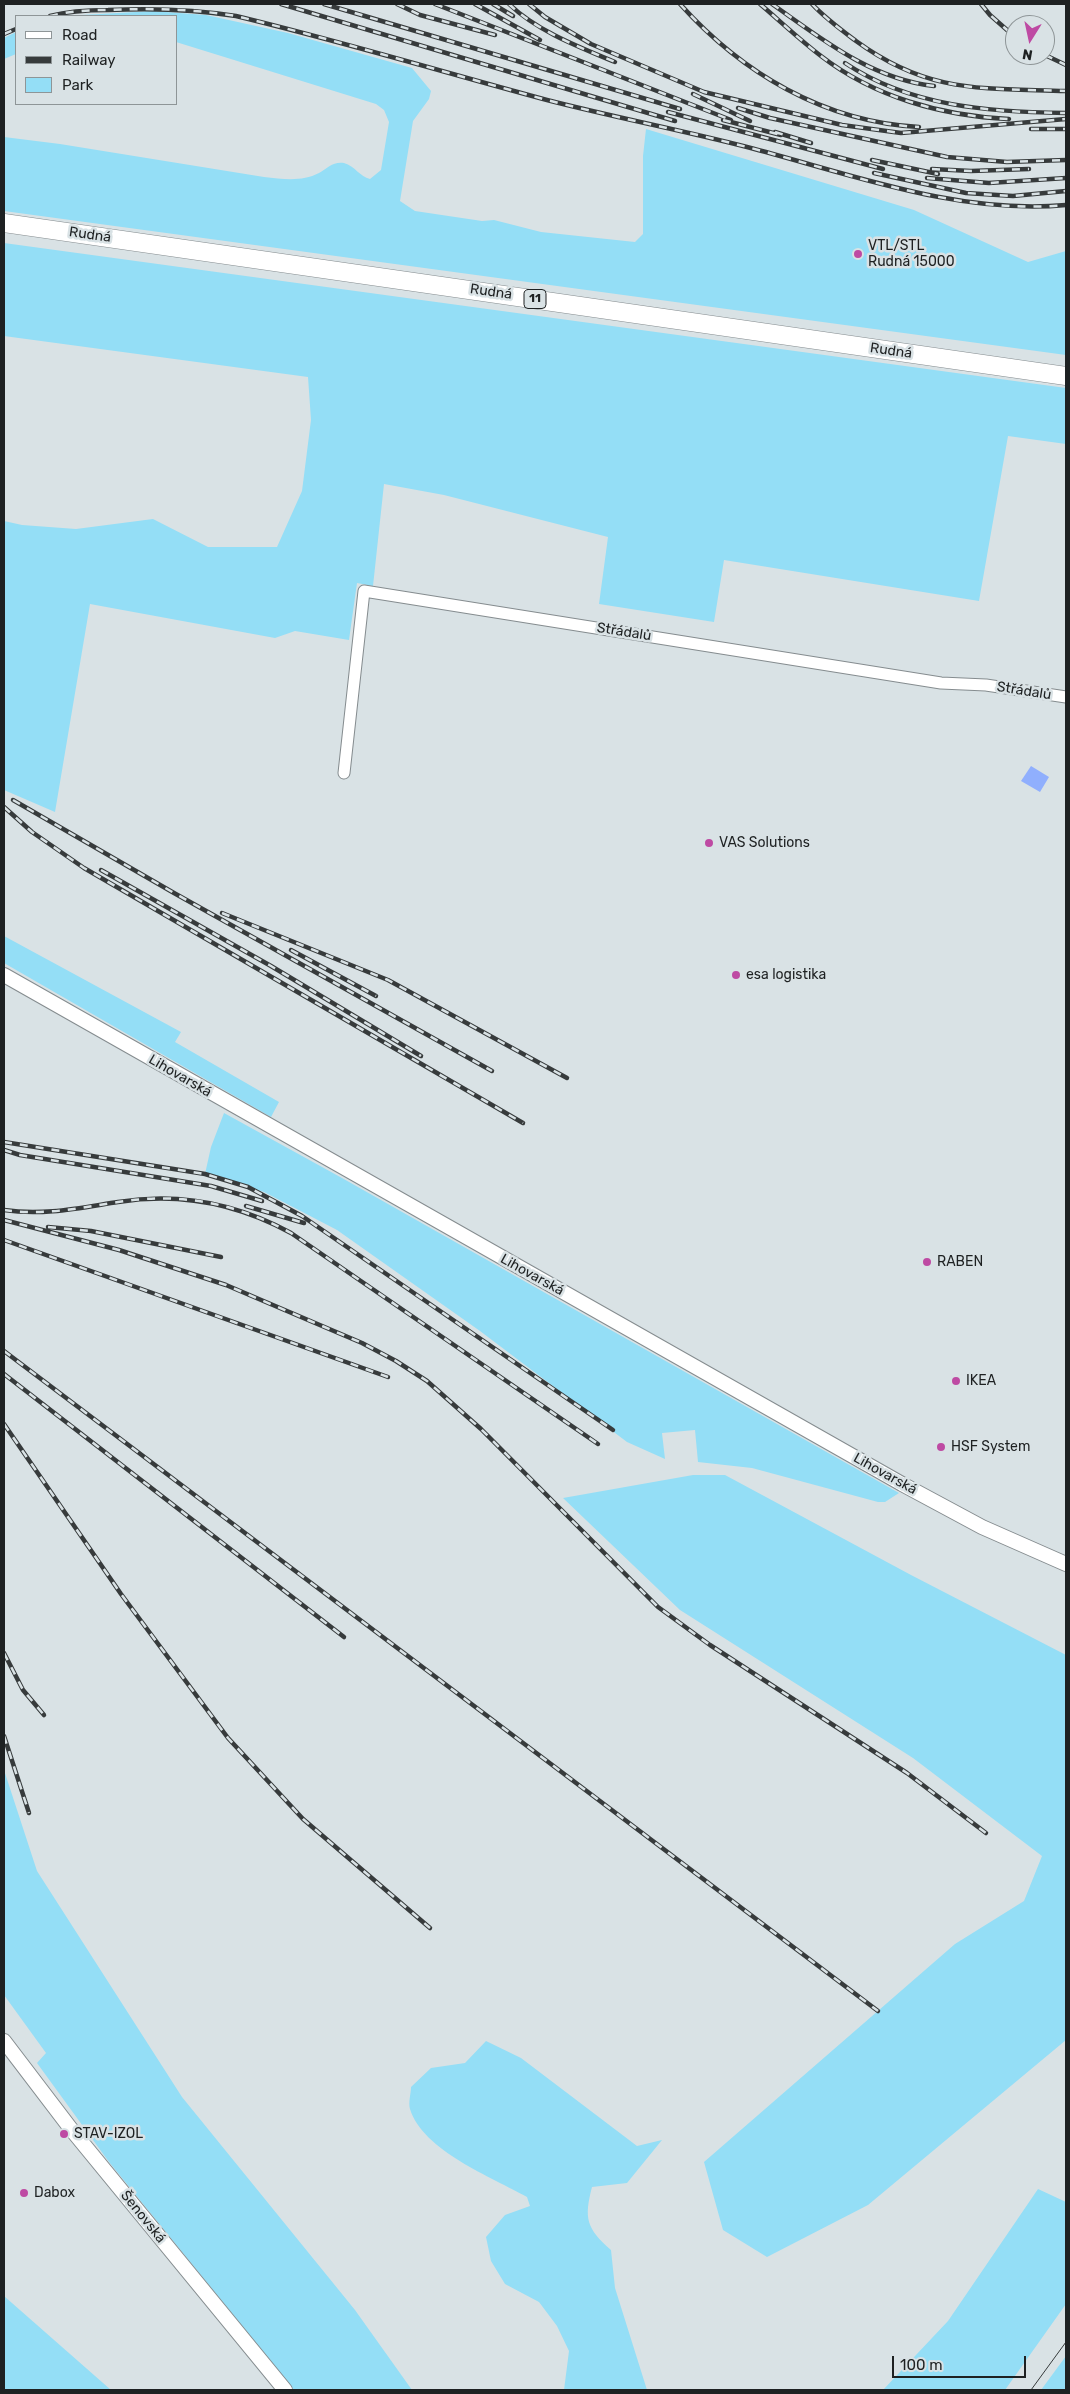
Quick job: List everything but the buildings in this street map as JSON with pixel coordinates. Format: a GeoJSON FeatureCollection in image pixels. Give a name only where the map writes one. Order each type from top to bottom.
{"type":"FeatureCollection","features":[{"type":"Feature","properties":{"kind":"main road","name":"Rudná"},"geometry":{"type":"LineString","coordinates":[[4,223],[1066,376]]}},
{"type":"Feature","properties":{"kind":"street","name":"Střádalů"},"geometry":{"type":"LineString","coordinates":[[344,773],[364,591],[941,683],[986,685],[1066,698]]}},
{"type":"Feature","properties":{"kind":"street","name":"Lihovarská"},"geometry":{"type":"LineString","coordinates":[[4,975],[902,1484],[982,1527],[1066,1564]]}},
{"type":"Feature","properties":{"kind":"street","name":"Šenovská"},"geometry":{"type":"LineString","coordinates":[[4,2041],[71,2129],[285,2390]]}},
{"type":"Feature","properties":{"kind":"green space"},"geometry":{"type":"Polygon","coordinates":[[[153,11],[206,15],[288,33],[412,68],[431,91],[429,99],[413,121],[400,201],[415,211],[482,221],[494,220],[541,232],[635,242],[643,234],[643,156],[646,129],[914,210],[1028,262],[1066,251],[1066,355],[4,211],[4,137],[60,144],[264,177],[306,178],[334,164],[340,163],[348,164],[370,179],[381,170],[389,122],[384,110],[376,104],[178,43],[178,15],[82,15],[153,11]]]}},
{"type":"Feature","properties":{"kind":"green space"},"geometry":{"type":"Polygon","coordinates":[[[15,32],[15,54],[4,59],[4,38],[15,32]]]}},
{"type":"Feature","properties":{"kind":"green space"},"geometry":{"type":"Polygon","coordinates":[[[4,243],[1066,388],[1066,444],[1008,436],[979,601],[724,560],[714,622],[599,604],[608,537],[444,495],[384,484],[373,586],[357,583],[349,640],[295,631],[275,638],[90,604],[55,812],[4,790],[4,521],[22,525],[76,529],[153,519],[208,547],[277,547],[302,491],[311,420],[308,377],[4,336],[4,243]]]}},
{"type":"Feature","properties":{"kind":"green space"},"geometry":{"type":"Polygon","coordinates":[[[4,936],[181,1032],[175,1042],[279,1102],[271,1117],[4,963],[4,936]]]}},
{"type":"Feature","properties":{"kind":"green space"},"geometry":{"type":"Polygon","coordinates":[[[224,1113],[899,1493],[885,1502],[878,1502],[752,1468],[698,1462],[695,1430],[662,1433],[665,1459],[627,1442],[480,1331],[337,1230],[264,1192],[205,1174],[211,1147],[224,1113]]]}},
{"type":"Feature","properties":{"kind":"green space"},"geometry":{"type":"Polygon","coordinates":[[[693,1475],[725,1475],[911,1575],[1066,1655],[1066,2040],[868,2205],[767,2257],[723,2230],[704,2162],[955,1944],[1024,1901],[1042,1856],[913,1758],[680,1610],[563,1498],[693,1475]]]}},
{"type":"Feature","properties":{"kind":"green space"},"geometry":{"type":"Polygon","coordinates":[[[4,1770],[37,1871],[182,2097],[355,2310],[412,2390],[294,2390],[109,2162],[37,2063],[46,2053],[4,1995],[4,1770]]]}},
{"type":"Feature","properties":{"kind":"green space"},"geometry":{"type":"Polygon","coordinates":[[[486,2041],[521,2058],[637,2146],[662,2140],[627,2183],[592,2187],[588,2207],[589,2222],[592,2229],[611,2250],[615,2288],[647,2390],[564,2390],[569,2351],[557,2326],[539,2302],[505,2284],[491,2261],[486,2237],[505,2215],[530,2206],[527,2197],[460,2161],[444,2150],[429,2138],[417,2124],[410,2109],[411,2087],[431,2068],[465,2063],[486,2041]]]}},
{"type":"Feature","properties":{"kind":"green space"},"geometry":{"type":"Polygon","coordinates":[[[1038,2189],[1066,2202],[1066,2304],[1005,2390],[883,2390],[948,2321],[1038,2189]]]}},
{"type":"Feature","properties":{"kind":"green space"},"geometry":{"type":"Polygon","coordinates":[[[4,2296],[111,2390],[4,2390],[4,2296]]]}},
{"type":"Feature","properties":{"kind":"green space"},"geometry":{"type":"Polygon","coordinates":[[[1066,2356],[1066,2390],[1041,2390],[1066,2356]]]}},
{"type":"Feature","properties":{"kind":"water"},"geometry":{"type":"Polygon","coordinates":[[[1031,766],[1049,777],[1040,792],[1021,781],[1031,766]]]}},
{"type":"Feature","properties":{"kind":"tram line"},"geometry":{"type":"LineString","coordinates":[[1031,2390],[1066,2342]]}},
{"type":"Feature","properties":{"kind":"railway"},"geometry":{"type":"LineString","coordinates":[[281,4],[675,121]]}},
{"type":"Feature","properties":{"kind":"railway"},"geometry":{"type":"LineString","coordinates":[[324,4],[680,109]]}},
{"type":"Feature","properties":{"kind":"railway"},"geometry":{"type":"LineString","coordinates":[[397,4],[420,15],[495,35]]}},
{"type":"Feature","properties":{"kind":"railway"},"geometry":{"type":"LineString","coordinates":[[435,4],[731,120]]}},
{"type":"Feature","properties":{"kind":"railway"},"geometry":{"type":"LineString","coordinates":[[475,4],[540,40]]}},
{"type":"Feature","properties":{"kind":"railway"},"geometry":{"type":"LineString","coordinates":[[493,4],[513,16]]}},
{"type":"Feature","properties":{"kind":"railway"},"geometry":{"type":"LineString","coordinates":[[509,4],[520,14],[545,30],[615,62]]}},
{"type":"Feature","properties":{"kind":"railway"},"geometry":{"type":"LineString","coordinates":[[529,4],[545,17],[591,44],[704,92],[842,125],[901,133],[1066,119]]}},
{"type":"Feature","properties":{"kind":"railway"},"geometry":{"type":"LineString","coordinates":[[680,4],[730,52],[787,90],[818,104],[850,115],[884,123],[919,127]]}},
{"type":"Feature","properties":{"kind":"railway"},"geometry":{"type":"LineString","coordinates":[[760,4],[821,56],[863,83],[910,102],[934,109],[959,114],[1009,119]]}},
{"type":"Feature","properties":{"kind":"railway"},"geometry":{"type":"LineString","coordinates":[[772,4],[848,56],[889,75],[911,82],[934,86]]}},
{"type":"Feature","properties":{"kind":"railway"},"geometry":{"type":"LineString","coordinates":[[812,4],[827,19],[856,41],[882,58],[908,71],[956,85],[981,88],[1066,91]]}},
{"type":"Feature","properties":{"kind":"railway"},"geometry":{"type":"LineString","coordinates":[[981,4],[1005,28]]}},
{"type":"Feature","properties":{"kind":"railway"},"geometry":{"type":"LineString","coordinates":[[55,15],[79,11],[141,9],[188,10],[236,16],[353,46],[547,100],[747,147],[905,190],[985,204],[1066,205]]}},
{"type":"Feature","properties":{"kind":"railway"},"geometry":{"type":"LineString","coordinates":[[4,34],[15,29]]}},
{"type":"Feature","properties":{"kind":"railway"},"geometry":{"type":"LineString","coordinates":[[1055,60],[1066,65]]}},
{"type":"Feature","properties":{"kind":"railway"},"geometry":{"type":"LineString","coordinates":[[845,63],[870,78],[924,98],[980,108],[1066,113]]}},
{"type":"Feature","properties":{"kind":"railway"},"geometry":{"type":"LineString","coordinates":[[693,94],[750,121]]}},
{"type":"Feature","properties":{"kind":"railway"},"geometry":{"type":"LineString","coordinates":[[738,108],[770,118],[947,157],[1007,162],[1066,160]]}},
{"type":"Feature","properties":{"kind":"railway"},"geometry":{"type":"LineString","coordinates":[[668,112],[883,169]]}},
{"type":"Feature","properties":{"kind":"railway"},"geometry":{"type":"LineString","coordinates":[[723,120],[781,135]]}},
{"type":"Feature","properties":{"kind":"railway"},"geometry":{"type":"LineString","coordinates":[[1031,129],[1066,129]]}},
{"type":"Feature","properties":{"kind":"railway"},"geometry":{"type":"LineString","coordinates":[[775,132],[811,143]]}},
{"type":"Feature","properties":{"kind":"railway"},"geometry":{"type":"LineString","coordinates":[[872,160],[938,174]]}},
{"type":"Feature","properties":{"kind":"railway"},"geometry":{"type":"LineString","coordinates":[[932,169],[971,171],[1029,169]]}},
{"type":"Feature","properties":{"kind":"railway"},"geometry":{"type":"LineString","coordinates":[[874,173],[966,193],[1013,196],[1066,191]]}},
{"type":"Feature","properties":{"kind":"railway"},"geometry":{"type":"LineString","coordinates":[[927,178],[989,183],[1066,178]]}},
{"type":"Feature","properties":{"kind":"railway"},"geometry":{"type":"LineString","coordinates":[[13,800],[174,893],[492,1071]]}},
{"type":"Feature","properties":{"kind":"railway"},"geometry":{"type":"LineString","coordinates":[[4,807],[32,832],[84,868],[523,1123]]}},
{"type":"Feature","properties":{"kind":"railway"},"geometry":{"type":"LineString","coordinates":[[101,870],[271,966],[421,1056]]}},
{"type":"Feature","properties":{"kind":"railway"},"geometry":{"type":"LineString","coordinates":[[222,913],[388,980],[567,1078]]}},
{"type":"Feature","properties":{"kind":"railway"},"geometry":{"type":"LineString","coordinates":[[291,950],[376,996]]}},
{"type":"Feature","properties":{"kind":"railway"},"geometry":{"type":"LineString","coordinates":[[4,1142],[205,1174],[248,1187],[302,1216],[613,1430]]}},
{"type":"Feature","properties":{"kind":"railway"},"geometry":{"type":"LineString","coordinates":[[4,1150],[20,1155],[211,1186],[262,1201]]}},
{"type":"Feature","properties":{"kind":"railway"},"geometry":{"type":"LineString","coordinates":[[4,1210],[47,1212],[141,1199],[163,1198],[207,1202],[249,1214],[291,1233],[598,1444]]}},
{"type":"Feature","properties":{"kind":"railway"},"geometry":{"type":"LineString","coordinates":[[246,1206],[304,1223]]}},
{"type":"Feature","properties":{"kind":"railway"},"geometry":{"type":"LineString","coordinates":[[4,1220],[119,1250],[226,1285],[362,1343],[396,1361],[427,1381],[481,1429],[658,1607],[710,1645],[907,1773],[986,1833]]}},
{"type":"Feature","properties":{"kind":"railway"},"geometry":{"type":"LineString","coordinates":[[48,1227],[91,1231],[221,1257]]}},
{"type":"Feature","properties":{"kind":"railway"},"geometry":{"type":"LineString","coordinates":[[4,1240],[388,1377]]}},
{"type":"Feature","properties":{"kind":"railway"},"geometry":{"type":"LineString","coordinates":[[4,1351],[878,2011]]}},
{"type":"Feature","properties":{"kind":"railway"},"geometry":{"type":"LineString","coordinates":[[4,1374],[344,1637]]}},
{"type":"Feature","properties":{"kind":"railway"},"geometry":{"type":"LineString","coordinates":[[4,1424],[121,1594],[228,1738],[303,1819],[430,1928]]}},
{"type":"Feature","properties":{"kind":"railway"},"geometry":{"type":"LineString","coordinates":[[4,1653],[23,1690],[44,1715]]}},
{"type":"Feature","properties":{"kind":"railway"},"geometry":{"type":"LineString","coordinates":[[4,1736],[29,1813]]}},
{"type":"Feature","properties":{"kind":"place","name":"VTL/STL Rudná 15000"},"geometry":{"type":"Point","coordinates":[858,254]}},
{"type":"Feature","properties":{"kind":"place","name":"VAS Solutions"},"geometry":{"type":"Point","coordinates":[709,843]}},
{"type":"Feature","properties":{"kind":"place","name":"esa logistika"},"geometry":{"type":"Point","coordinates":[736,975]}},
{"type":"Feature","properties":{"kind":"place","name":"RABEN"},"geometry":{"type":"Point","coordinates":[927,1262]}},
{"type":"Feature","properties":{"kind":"place","name":"IKEA"},"geometry":{"type":"Point","coordinates":[956,1381]}},
{"type":"Feature","properties":{"kind":"place","name":"HSF System"},"geometry":{"type":"Point","coordinates":[941,1447]}},
{"type":"Feature","properties":{"kind":"place","name":"STAV-IZOL"},"geometry":{"type":"Point","coordinates":[64,2134]}},
{"type":"Feature","properties":{"kind":"place","name":"Dabox"},"geometry":{"type":"Point","coordinates":[24,2193]}}]}
